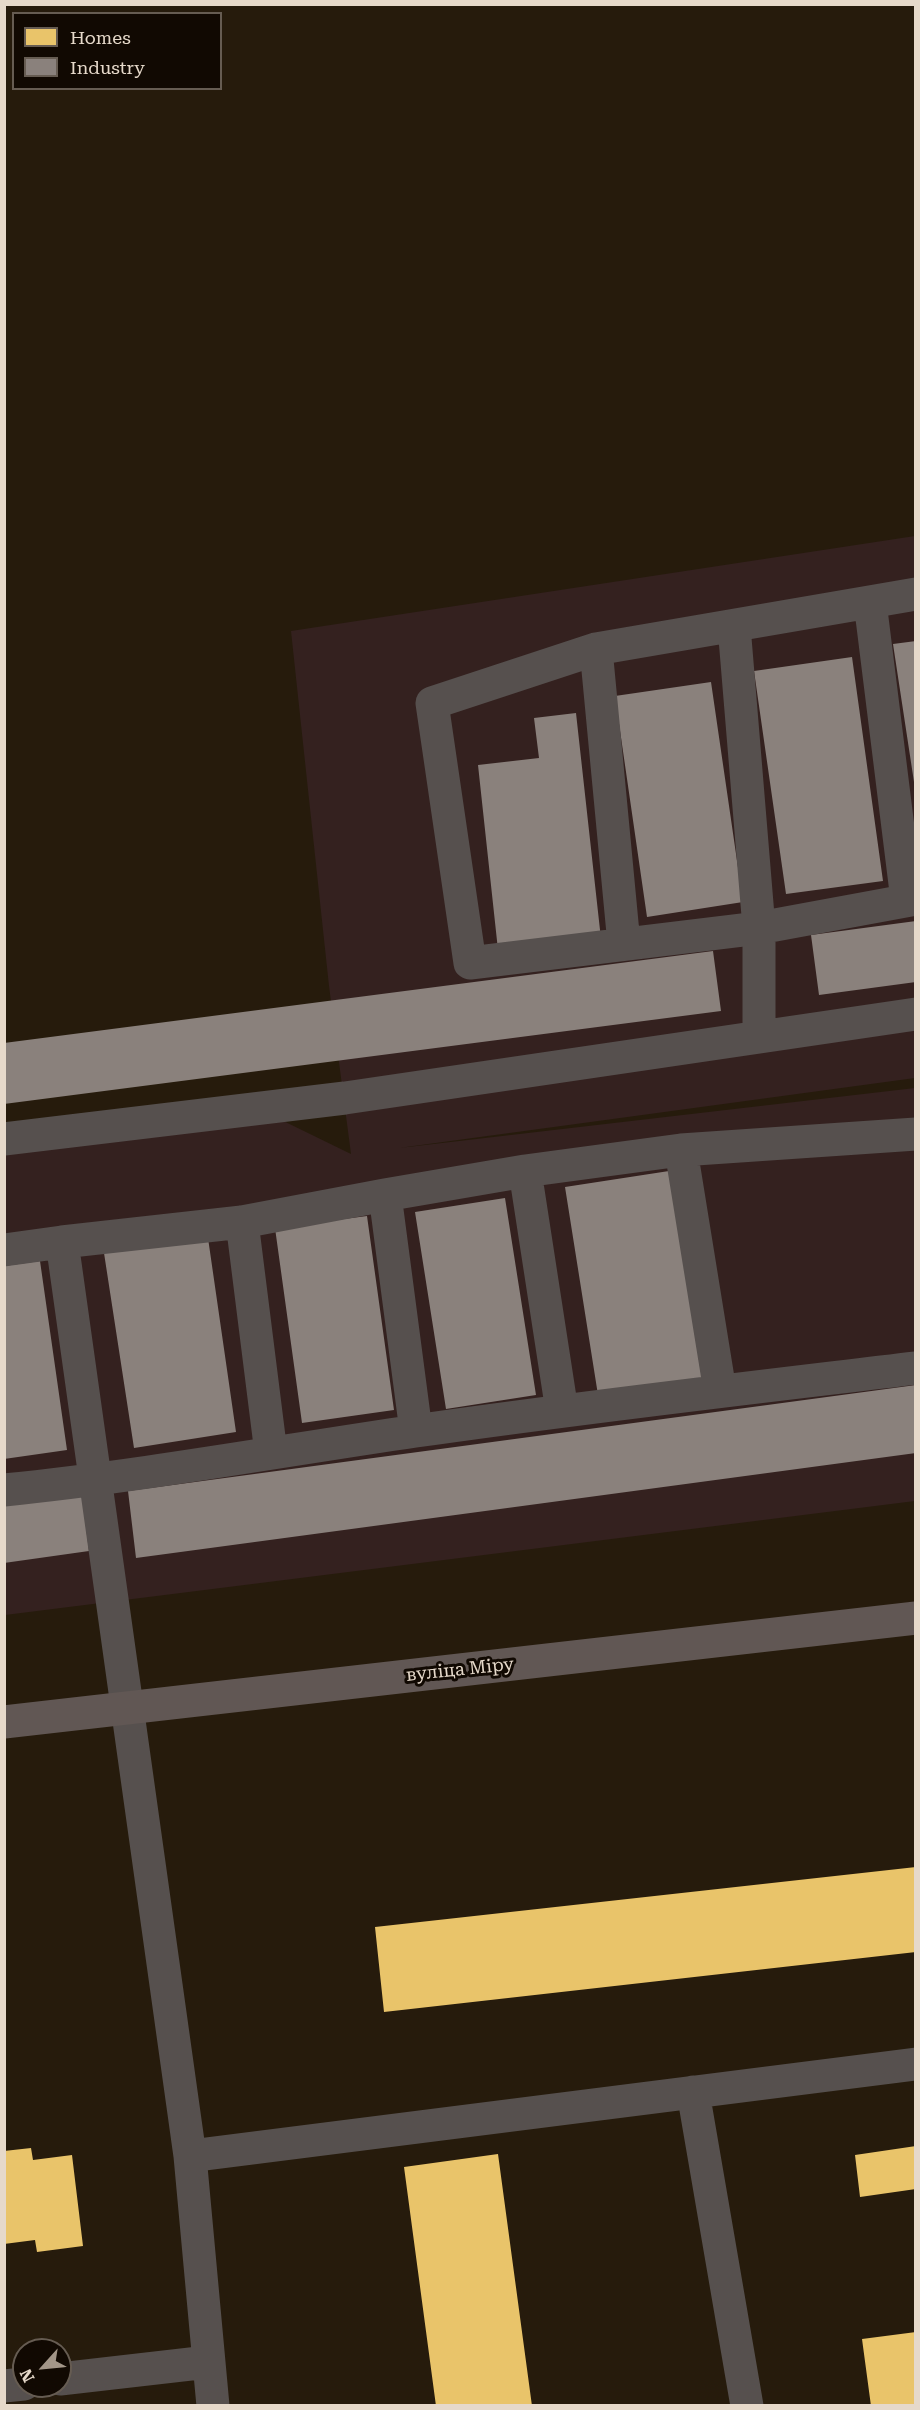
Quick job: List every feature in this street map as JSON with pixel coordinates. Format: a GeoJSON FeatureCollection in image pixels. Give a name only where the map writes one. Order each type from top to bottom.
{"type":"FeatureCollection","features":[{"type":"Feature","properties":{"kind":"main road","name":"вуліца Міру"},"geometry":{"type":"LineString","coordinates":[[4,1722],[915,1618]]}},
{"type":"Feature","properties":{"kind":"lane"},"geometry":{"type":"LineString","coordinates":[[870,602],[911,900],[759,928],[470,963],[432,703],[596,649],[915,594]]}},
{"type":"Feature","properties":{"kind":"lane"},"geometry":{"type":"LineString","coordinates":[[734,626],[759,928],[759,1036]]}},
{"type":"Feature","properties":{"kind":"lane"},"geometry":{"type":"LineString","coordinates":[[596,649],[624,945]]}},
{"type":"Feature","properties":{"kind":"lane"},"geometry":{"type":"LineString","coordinates":[[4,1139],[345,1098],[915,1014]]}},
{"type":"Feature","properties":{"kind":"lane"},"geometry":{"type":"LineString","coordinates":[[4,1250],[242,1222],[385,1194],[525,1171],[681,1150],[915,1134]]}},
{"type":"Feature","properties":{"kind":"lane"},"geometry":{"type":"LineString","coordinates":[[681,1150],[720,1391]]}},
{"type":"Feature","properties":{"kind":"lane"},"geometry":{"type":"LineString","coordinates":[[525,1171],[562,1411]]}},
{"type":"Feature","properties":{"kind":"lane"},"geometry":{"type":"LineString","coordinates":[[385,1194],[416,1431]]}},
{"type":"Feature","properties":{"kind":"lane"},"geometry":{"type":"LineString","coordinates":[[242,1222],[271,1453]]}},
{"type":"Feature","properties":{"kind":"lane"},"geometry":{"type":"LineString","coordinates":[[62,1242],[190,2156],[213,2406]]}},
{"type":"Feature","properties":{"kind":"lane"},"geometry":{"type":"LineString","coordinates":[[4,1490],[94,1481],[416,1431],[562,1411],[915,1368]]}},
{"type":"Feature","properties":{"kind":"lane"},"geometry":{"type":"LineString","coordinates":[[190,2156],[915,2064]]}},
{"type":"Feature","properties":{"kind":"lane"},"geometry":{"type":"LineString","coordinates":[[693,2092],[747,2406]]}},
{"type":"Feature","properties":{"kind":"lane"},"geometry":{"type":"LineString","coordinates":[[72,2378],[208,2362]]}},
{"type":"Feature","properties":{"kind":"shaded area"},"geometry":{"type":"Polygon","coordinates":[[[915,536],[915,1078],[399,1148],[915,1088],[915,1501],[5,1615],[5,1154],[267,1113],[351,1154],[329,986],[291,631],[915,536]]]}},
{"type":"Feature","properties":{"kind":"building: Homes"},"geometry":{"type":"Polygon","coordinates":[[[916,1867],[916,1952],[384,2012],[375,1927],[916,1867]]]}},
{"type":"Feature","properties":{"kind":"building: Homes"},"geometry":{"type":"Polygon","coordinates":[[[916,2146],[916,2189],[860,2197],[855,2155],[916,2146]]]}},
{"type":"Feature","properties":{"kind":"building: Homes"},"geometry":{"type":"Polygon","coordinates":[[[31,2148],[33,2160],[72,2155],[83,2246],[37,2252],[35,2240],[4,2244],[4,2151],[31,2148]]]}},
{"type":"Feature","properties":{"kind":"building: Homes"},"geometry":{"type":"Polygon","coordinates":[[[498,2154],[532,2406],[436,2406],[404,2167],[498,2154]]]}},
{"type":"Feature","properties":{"kind":"building: Homes"},"geometry":{"type":"Polygon","coordinates":[[[916,2332],[916,2406],[871,2406],[862,2339],[916,2332]]]}},
{"type":"Feature","properties":{"kind":"building: Industry"},"geometry":{"type":"Polygon","coordinates":[[[916,641],[916,781],[914,782],[893,644],[916,641]]]}},
{"type":"Feature","properties":{"kind":"building: Industry"},"geometry":{"type":"Polygon","coordinates":[[[852,657],[883,881],[786,894],[754,671],[852,657]]]}},
{"type":"Feature","properties":{"kind":"building: Industry"},"geometry":{"type":"Polygon","coordinates":[[[711,682],[743,902],[647,917],[615,696],[711,682]]]}},
{"type":"Feature","properties":{"kind":"building: Industry"},"geometry":{"type":"Polygon","coordinates":[[[576,713],[601,939],[498,950],[478,765],[539,758],[534,718],[576,713]]]}},
{"type":"Feature","properties":{"kind":"building: Industry"},"geometry":{"type":"Polygon","coordinates":[[[916,921],[916,982],[819,995],[811,935],[916,921]]]}},
{"type":"Feature","properties":{"kind":"building: Industry"},"geometry":{"type":"Polygon","coordinates":[[[713,951],[721,1011],[4,1104],[4,1043],[713,951]]]}},
{"type":"Feature","properties":{"kind":"building: Industry"},"geometry":{"type":"Polygon","coordinates":[[[669,1171],[702,1379],[598,1395],[565,1187],[669,1171]]]}},
{"type":"Feature","properties":{"kind":"building: Industry"},"geometry":{"type":"Polygon","coordinates":[[[505,1198],[536,1395],[446,1409],[415,1212],[505,1198]]]}},
{"type":"Feature","properties":{"kind":"building: Industry"},"geometry":{"type":"Polygon","coordinates":[[[367,1216],[394,1410],[302,1423],[275,1228],[367,1216]]]}},
{"type":"Feature","properties":{"kind":"building: Industry"},"geometry":{"type":"Polygon","coordinates":[[[208,1238],[236,1432],[134,1448],[104,1253],[208,1238]]]}},
{"type":"Feature","properties":{"kind":"building: Industry"},"geometry":{"type":"Polygon","coordinates":[[[40,1261],[67,1450],[4,1459],[4,1266],[40,1261]]]}},
{"type":"Feature","properties":{"kind":"building: Industry"},"geometry":{"type":"Polygon","coordinates":[[[916,1385],[916,1453],[136,1558],[128,1491],[916,1385]]]}},
{"type":"Feature","properties":{"kind":"building: Industry"},"geometry":{"type":"Polygon","coordinates":[[[82,1495],[89,1551],[4,1563],[4,1505],[82,1495]]]}}]}
